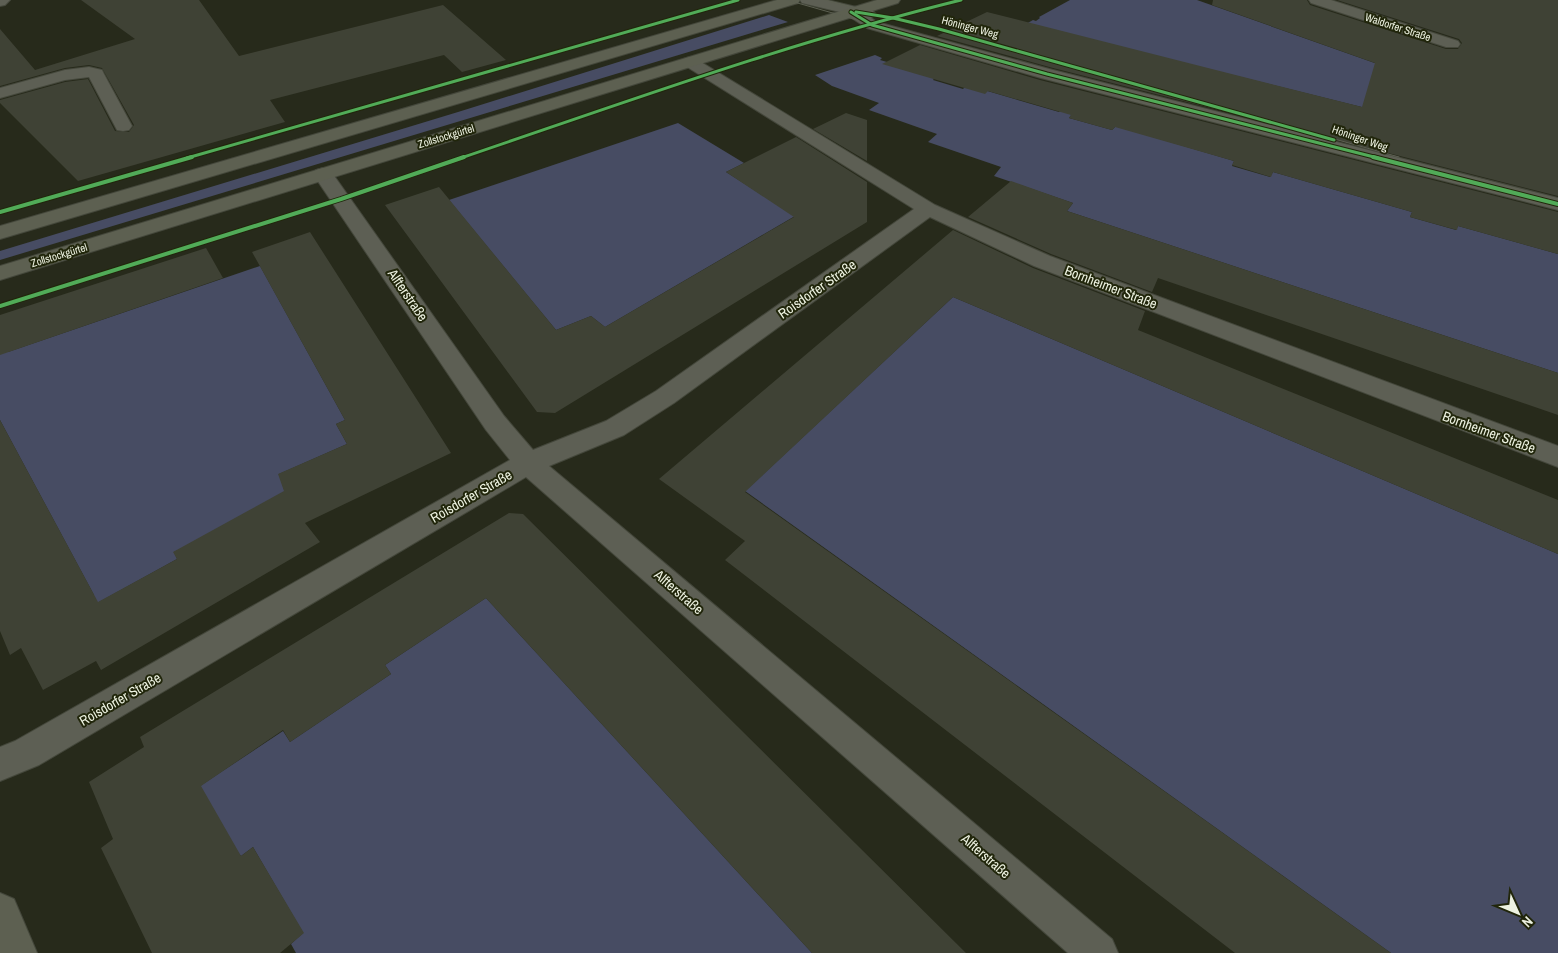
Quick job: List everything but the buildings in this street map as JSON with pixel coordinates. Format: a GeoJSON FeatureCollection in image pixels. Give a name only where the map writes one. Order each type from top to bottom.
{"type":"FeatureCollection","features":[{"type":"Feature","properties":{"kind":"main road"},"geometry":{"type":"LineString","coordinates":[[0,233],[793,0]]}},
{"type":"Feature","properties":{"kind":"main road","name":"Zollstockgürtel"},"geometry":{"type":"LineString","coordinates":[[0,273],[893,0]]}},
{"type":"Feature","properties":{"kind":"main road"},"geometry":{"type":"LineString","coordinates":[[0,913],[17,953]]}},
{"type":"Feature","properties":{"kind":"street","name":"Höninger Weg"},"geometry":{"type":"LineString","coordinates":[[807,0],[851,12],[872,25],[1028,68],[1558,204]]}},
{"type":"Feature","properties":{"kind":"street","name":"Waldorfer Straße"},"geometry":{"type":"LineString","coordinates":[[1316,0],[1452,44]]}},
{"type":"Feature","properties":{"kind":"street","name":"Bornheimer Straße"},"geometry":{"type":"LineString","coordinates":[[690,62],[928,209],[1042,261],[1558,457]]}},
{"type":"Feature","properties":{"kind":"street"},"geometry":{"type":"LineString","coordinates":[[0,93],[75,73],[91,71],[96,74],[123,126]]}},
{"type":"Feature","properties":{"kind":"street","name":"Alfterstraße"},"geometry":{"type":"LineString","coordinates":[[323,174],[495,423],[528,462],[1098,953]]}},
{"type":"Feature","properties":{"kind":"street","name":"Roisdorfer Straße"},"geometry":{"type":"LineString","coordinates":[[0,764],[26,753],[528,462],[615,428],[665,397],[928,209]]}},
{"type":"Feature","properties":{"kind":"shaded area"},"geometry":{"type":"Polygon","coordinates":[[[1070,0],[1197,0],[1417,78],[1394,115],[1026,24],[1033,20],[1036,21],[1039,17],[1070,0]]]}},
{"type":"Feature","properties":{"kind":"shaded area"},"geometry":{"type":"Polygon","coordinates":[[[769,15],[788,22],[0,260],[0,251],[769,15]]]}},
{"type":"Feature","properties":{"kind":"shaded area"},"geometry":{"type":"Polygon","coordinates":[[[875,55],[882,58],[880,60],[936,76],[933,80],[963,89],[967,85],[1059,112],[1061,110],[1072,114],[1069,118],[1112,130],[1116,126],[1234,161],[1232,166],[1270,177],[1273,172],[1412,212],[1410,217],[1456,230],[1458,226],[1558,254],[1558,373],[1067,211],[1073,203],[994,176],[1001,167],[928,142],[937,134],[869,110],[879,103],[832,86],[815,75],[875,55]]]}},
{"type":"Feature","properties":{"kind":"shaded area"},"geometry":{"type":"Polygon","coordinates":[[[678,123],[744,163],[726,172],[795,216],[605,327],[591,316],[556,330],[449,200],[678,123]]]}},
{"type":"Feature","properties":{"kind":"shaded area"},"geometry":{"type":"Polygon","coordinates":[[[260,266],[345,420],[336,424],[347,444],[279,474],[287,499],[174,552],[177,559],[90,607],[94,595],[0,420],[0,351],[8,352],[260,266]]]}},
{"type":"Feature","properties":{"kind":"shaded area"},"geometry":{"type":"Polygon","coordinates":[[[953,297],[1558,554],[1558,953],[1391,953],[745,491],[953,297]]]}},
{"type":"Feature","properties":{"kind":"shaded area"},"geometry":{"type":"Polygon","coordinates":[[[486,598],[812,953],[296,953],[291,944],[303,933],[253,847],[241,856],[188,794],[283,731],[290,742],[391,674],[385,665],[486,598]]]}},
{"type":"Feature","properties":{"kind":"tram line"},"geometry":{"type":"LineString","coordinates":[[787,0],[1047,74],[1405,166],[1558,208]]}},
{"type":"Feature","properties":{"kind":"tram line"},"geometry":{"type":"LineString","coordinates":[[825,0],[1058,62],[1399,157]]}},
{"type":"Feature","properties":{"kind":"tram line"},"geometry":{"type":"LineString","coordinates":[[1476,178],[1558,200]]}},
{"type":"Feature","properties":{"kind":"cycle path"},"geometry":{"type":"LineString","coordinates":[[0,212],[738,0]]}},
{"type":"Feature","properties":{"kind":"cycle path"},"geometry":{"type":"LineString","coordinates":[[0,306],[341,199],[708,74],[921,10],[961,0]]}},
{"type":"Feature","properties":{"kind":"cycle path"},"geometry":{"type":"LineString","coordinates":[[851,12],[872,25],[1047,74],[1558,204]]}},
{"type":"Feature","properties":{"kind":"cycle path"},"geometry":{"type":"LineString","coordinates":[[856,12],[893,18],[939,29],[1334,140]]}}]}
